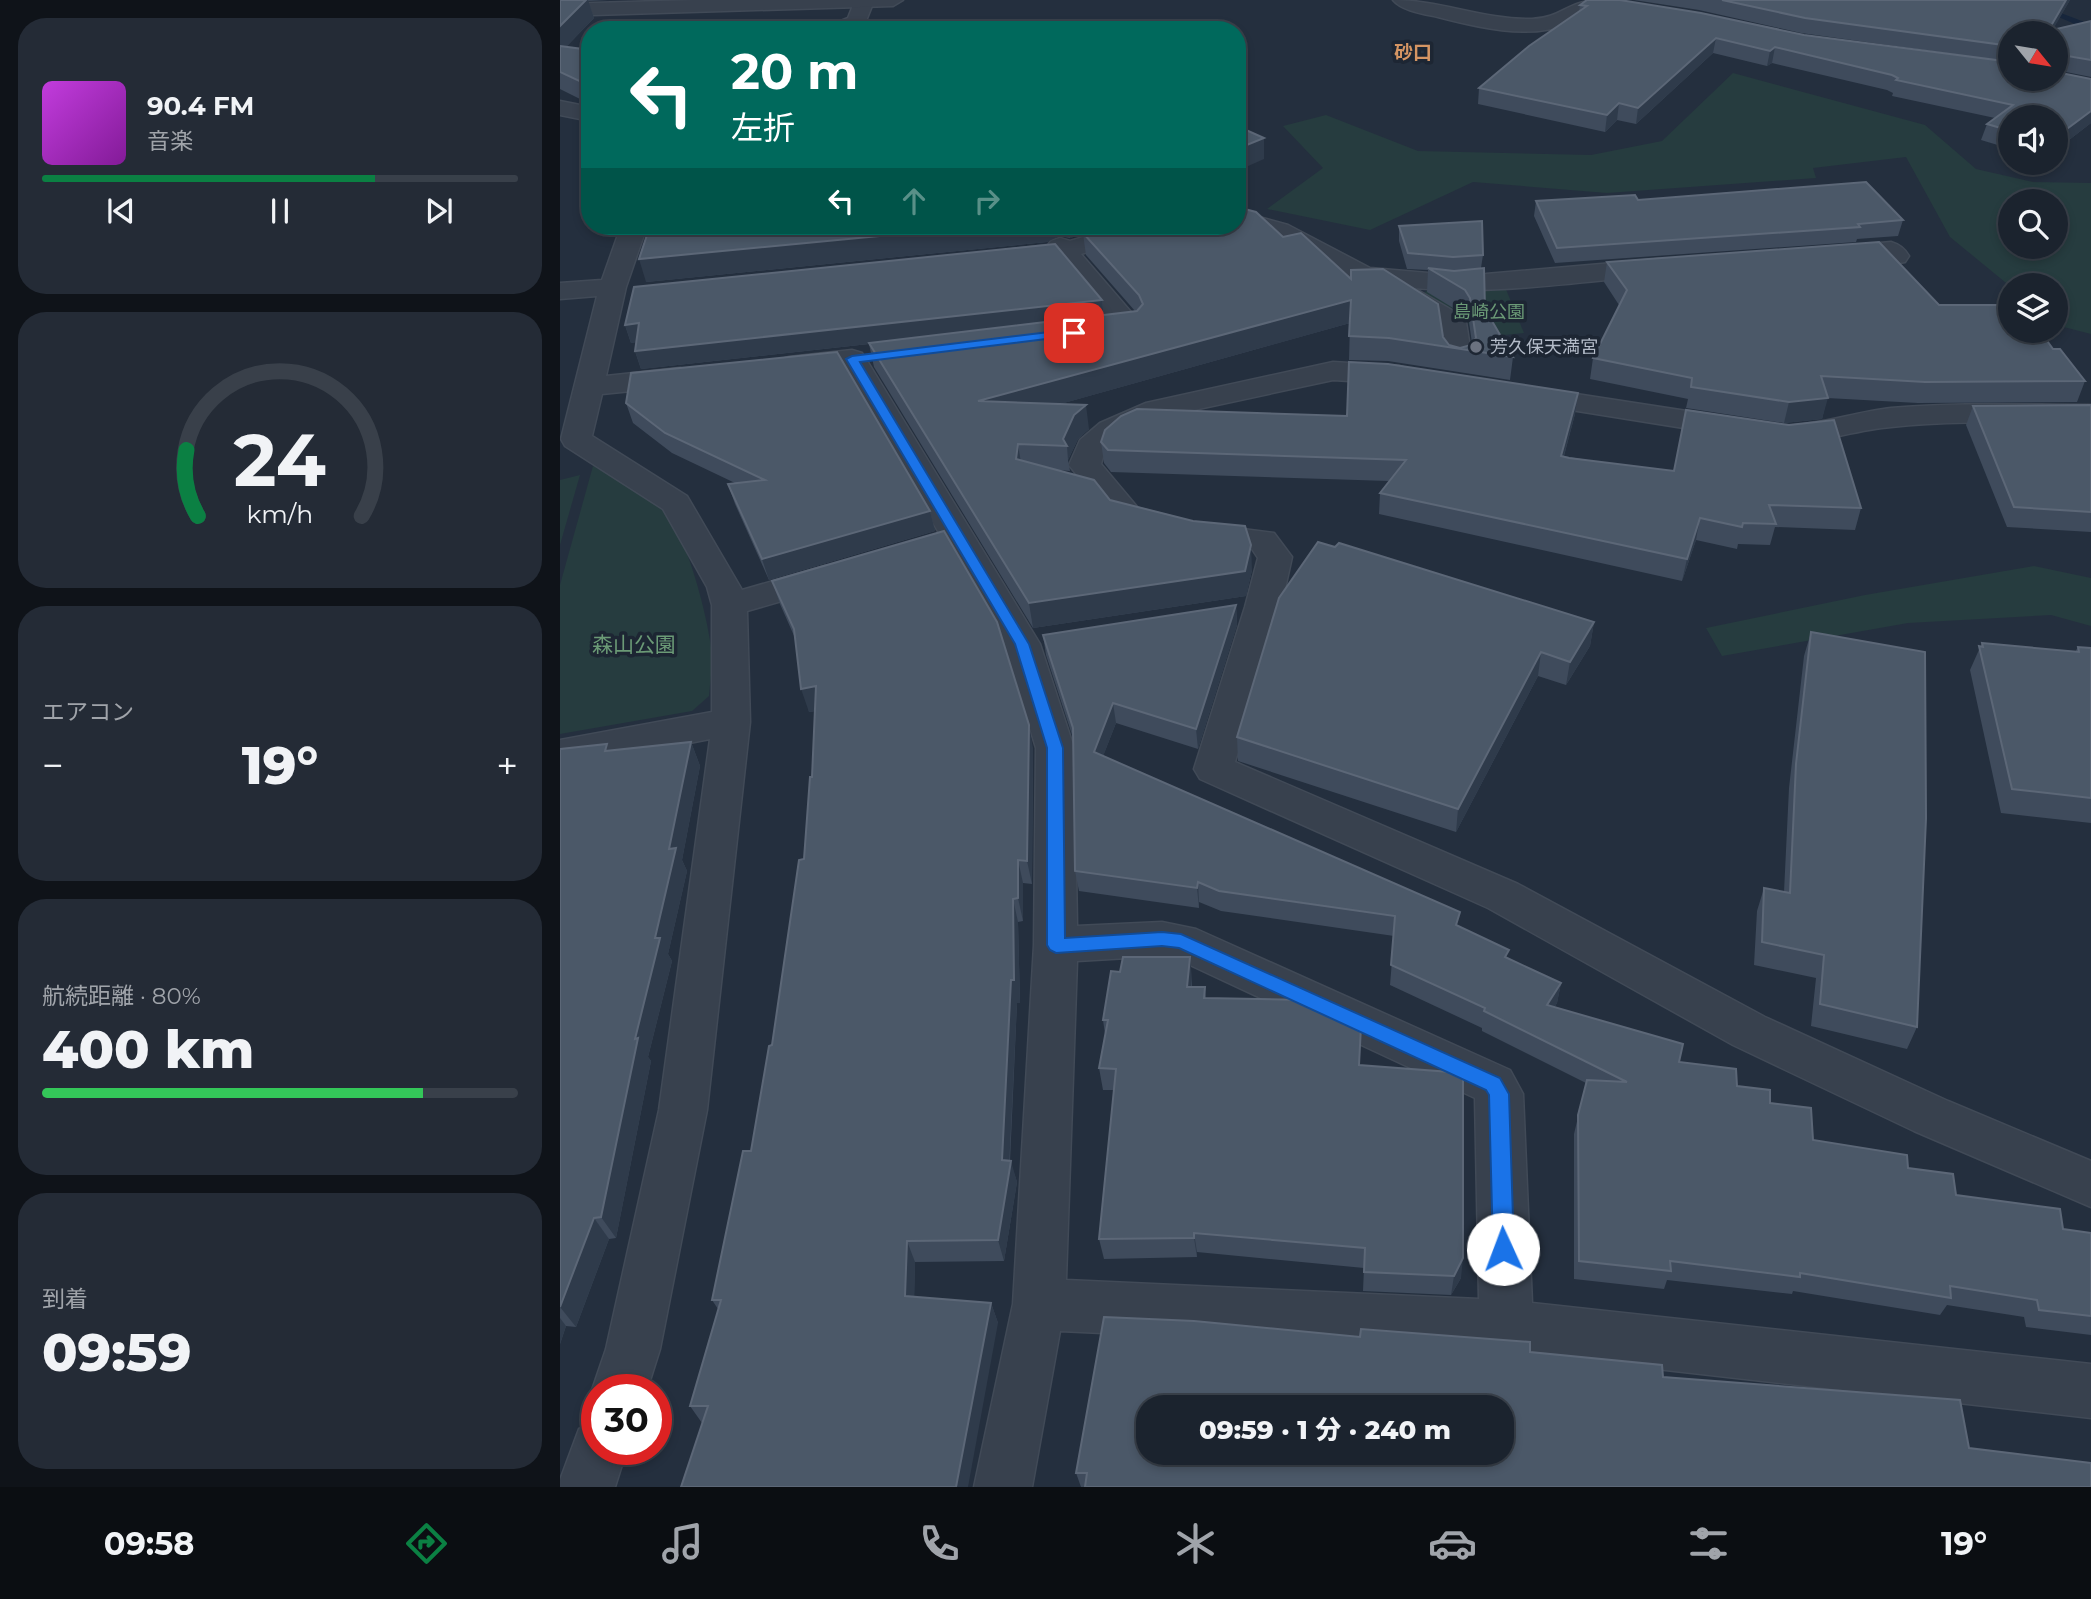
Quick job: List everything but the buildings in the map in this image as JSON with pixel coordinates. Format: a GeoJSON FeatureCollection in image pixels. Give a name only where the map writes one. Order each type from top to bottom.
{"type":"FeatureCollection","features":[{"type":"Feature","properties":{"kind":"street"},"geometry":{"type":"LineString","coordinates":[[560,10],[894,0]]}},
{"type":"Feature","properties":{"kind":"street"},"geometry":{"type":"LineString","coordinates":[[1403,0],[1413,5],[1500,24],[1522,25],[1558,20],[1583,1],[1612,5]]}},
{"type":"Feature","properties":{"kind":"street"},"geometry":{"type":"LineString","coordinates":[[857,21],[864,1]]}},
{"type":"Feature","properties":{"kind":"street"},"geometry":{"type":"LineString","coordinates":[[560,108],[581,112]]}},
{"type":"Feature","properties":{"kind":"street"},"geometry":{"type":"LineString","coordinates":[[1246,221],[1279,230],[1364,275],[1452,283],[1664,273]]}},
{"type":"Feature","properties":{"kind":"street"},"geometry":{"type":"LineString","coordinates":[[624,1374],[633,1349],[683,1110],[731,722],[729,605],[724,587],[676,503],[576,439],[588,387],[622,293],[632,235]]}},
{"type":"Feature","properties":{"kind":"street"},"geometry":{"type":"LineString","coordinates":[[982,259],[1062,248],[1112,235]]}},
{"type":"Feature","properties":{"kind":"street"},"geometry":{"type":"LineString","coordinates":[[1062,248],[1129,326],[1074,333]]}},
{"type":"Feature","properties":{"kind":"street"},"geometry":{"type":"LineString","coordinates":[[1811,256],[1891,250],[1896,256]]}},
{"type":"Feature","properties":{"kind":"street"},"geometry":{"type":"LineString","coordinates":[[1392,277],[1396,287],[1452,323],[1462,373],[1429,380],[1388,373],[1333,371],[1157,409],[1111,429],[1091,447],[1085,465],[1126,515],[1196,533],[1262,540],[1275,557],[1263,607],[1214,769],[1503,896],[1749,1031],[1931,1116],[2091,1184]]}},
{"type":"Feature","properties":{"kind":"street"},"geometry":{"type":"LineString","coordinates":[[560,291],[622,293]]}},
{"type":"Feature","properties":{"kind":"street"},"geometry":{"type":"LineString","coordinates":[[755,369],[865,358],[945,541],[1035,642],[1055,748],[1056,945],[1039,1304],[1003,1487]]}},
{"type":"Feature","properties":{"kind":"street"},"geometry":{"type":"LineString","coordinates":[[588,387],[713,374]]}},
{"type":"Feature","properties":{"kind":"street"},"geometry":{"type":"LineString","coordinates":[[1501,391],[1805,436],[1895,417],[2091,414]]}},
{"type":"Feature","properties":{"kind":"street"},"geometry":{"type":"LineString","coordinates":[[729,605],[856,568]]}},
{"type":"Feature","properties":{"kind":"street"},"geometry":{"type":"LineString","coordinates":[[1223,613],[1263,607]]}},
{"type":"Feature","properties":{"kind":"street"},"geometry":{"type":"LineString","coordinates":[[560,754],[731,722]]}},
{"type":"Feature","properties":{"kind":"street"},"geometry":{"type":"LineString","coordinates":[[1056,945],[1162,939],[1181,941],[1493,1084],[1499,1094],[1506,1326]]}},
{"type":"Feature","properties":{"kind":"street"},"geometry":{"type":"LineString","coordinates":[[1039,1304],[1506,1326],[2091,1391]]}},
{"type":"Feature","properties":{"kind":"street"},"geometry":{"type":"LineString","coordinates":[[586,1487],[594,1465]]}},
{"type":"Feature","properties":{"kind":"green space"},"geometry":{"type":"Polygon","coordinates":[[[1733,73],[1925,125],[1976,169],[2033,182],[2091,183],[2091,334],[2068,328],[2068,273],[1998,273],[1998,276],[1950,237],[1906,157],[1813,168],[1816,178],[1607,193],[1473,182],[1370,230],[1267,209],[1323,168],[1283,126],[1326,115],[1418,151],[1591,155],[1662,141],[1733,73]]]}},
{"type":"Feature","properties":{"kind":"green space","name":"島崎公園"},"geometry":{"type":"Polygon","coordinates":[[[1505,287],[1524,333],[1474,338],[1467,319],[1424,293],[1429,289],[1505,287]]]}},
{"type":"Feature","properties":{"kind":"green space","name":"森山公園"},"geometry":{"type":"Polygon","coordinates":[[[593,466],[650,498],[673,524],[696,579],[710,638],[712,658],[709,696],[692,711],[560,734],[560,585],[593,466]]]}},
{"type":"Feature","properties":{"kind":"green space"},"geometry":{"type":"Polygon","coordinates":[[[580,475],[560,545],[560,480],[580,475]]]}},
{"type":"Feature","properties":{"kind":"green space"},"geometry":{"type":"Polygon","coordinates":[[[2034,566],[2091,578],[2091,626],[2051,615],[1908,623],[1722,656],[1706,628],[1865,595],[2034,566]]]}},
{"type":"Feature","properties":{"kind":"waterway"},"geometry":{"type":"LineString","coordinates":[[1993,0],[2049,10],[2091,28]]}},
{"type":"Feature","properties":{"kind":"place","name":"芳久保天満宮"},"geometry":{"type":"Point","coordinates":[1476,347]}},
{"type":"Feature","properties":{"kind":"district","name":"砂口"},"geometry":{"type":"Point","coordinates":[1413,52]}},
{"type":"Feature","properties":{"kind":"route"},"geometry":{"type":"LineString","coordinates":[[1074,333],[852,359],[1022,644],[1055,748],[1056,945],[1162,939],[1181,941],[1493,1084],[1499,1094],[1503,1249]]}}]}
